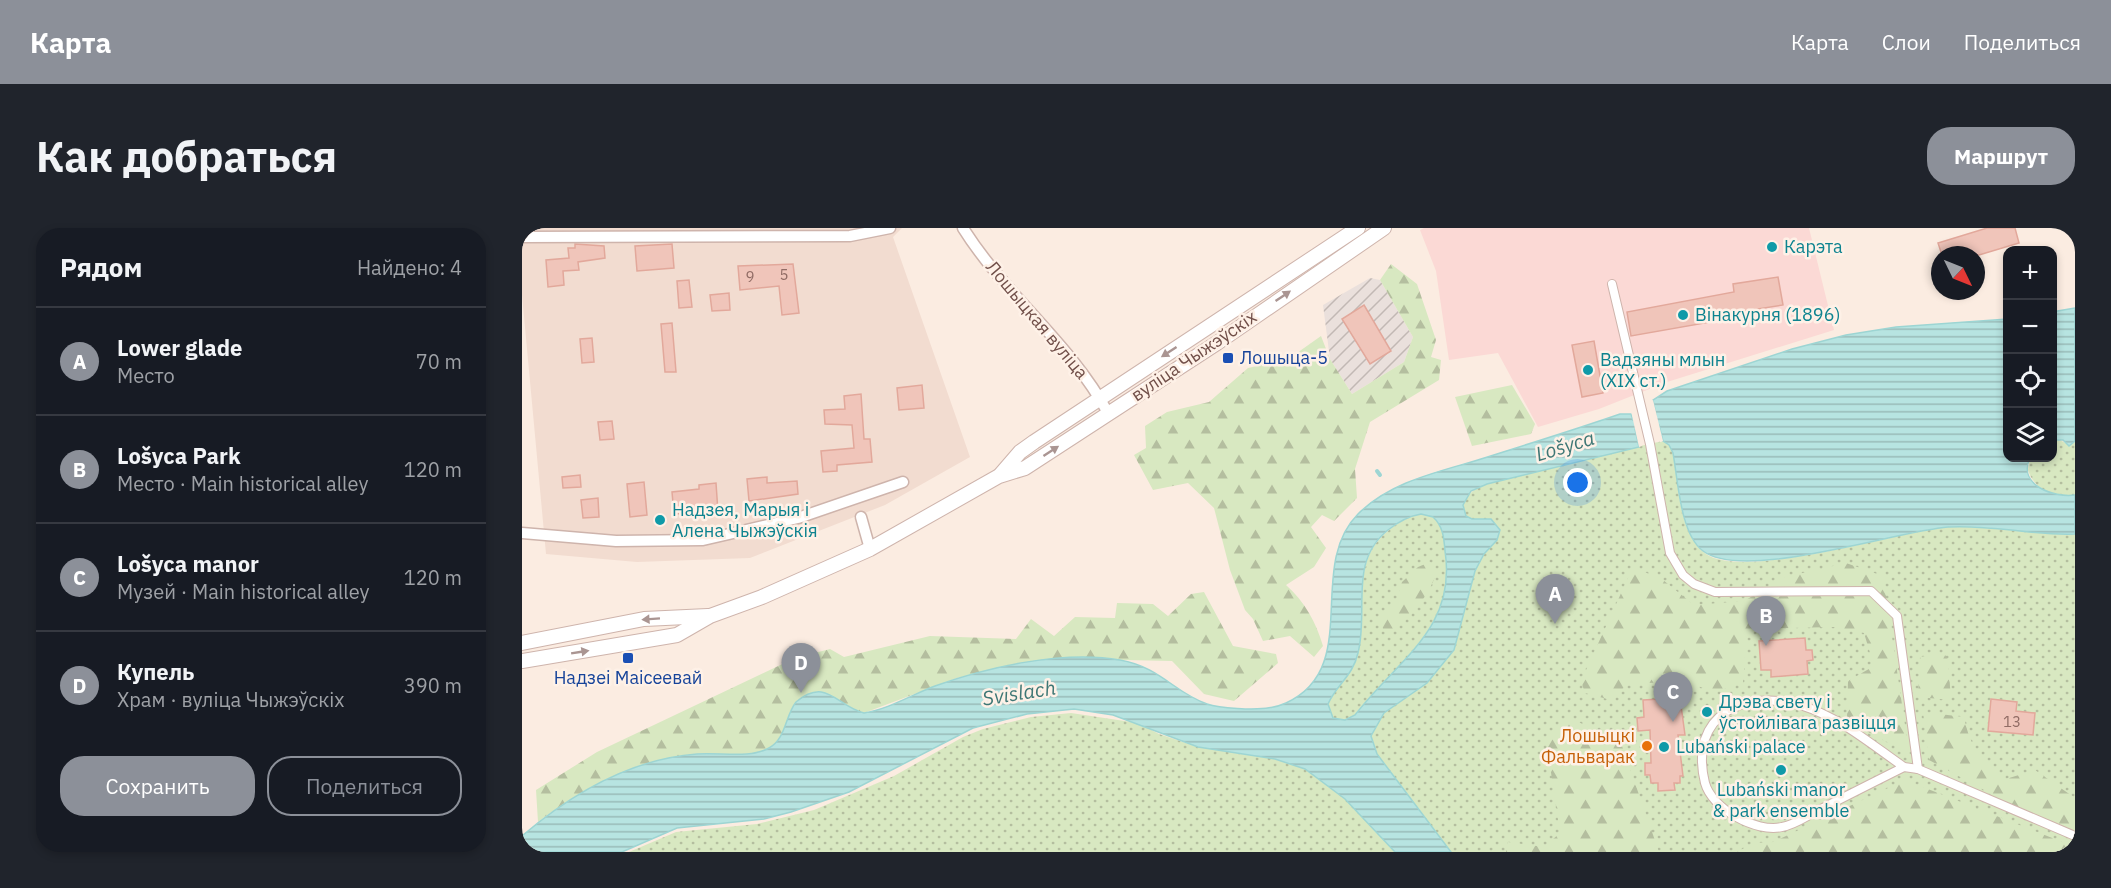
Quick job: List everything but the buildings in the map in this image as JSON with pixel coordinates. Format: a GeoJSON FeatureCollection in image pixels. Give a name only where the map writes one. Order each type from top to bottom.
{"type":"FeatureCollection","features":[{"type":"Feature","properties":{"kind":"street"},"geometry":{"type":"LineString","coordinates":[[522,237],[850,236],[890,228]]}},
{"type":"Feature","properties":{"kind":"street","name":"Лошыцкая вуліца"},"geometry":{"type":"LineString","coordinates":[[963,228],[1009,291],[1062,348],[1100,398],[1108,413]]}},
{"type":"Feature","properties":{"kind":"street","name":"вуліца Чыжэўскіх"},"geometry":{"type":"LineString","coordinates":[[999,476],[1020,452],[1358,228]]}},
{"type":"Feature","properties":{"kind":"street","name":"вуліца Чыжэўскіх"},"geometry":{"type":"LineString","coordinates":[[522,661],[677,635],[710,616],[762,597],[870,549],[999,476],[1025,468],[1384,228]]}},
{"type":"Feature","properties":{"kind":"street"},"geometry":{"type":"LineString","coordinates":[[1612,284],[1650,444],[1670,553],[1683,575],[1694,584],[1725,592],[1870,591],[1897,616],[1918,769]]}},
{"type":"Feature","properties":{"kind":"street"},"geometry":{"type":"LineString","coordinates":[[522,533],[616,542],[703,540],[798,518],[903,482]]}},
{"type":"Feature","properties":{"kind":"street"},"geometry":{"type":"LineString","coordinates":[[861,517],[870,549]]}},
{"type":"Feature","properties":{"kind":"street","name":"вуліца Чыжэўскіх"},"geometry":{"type":"LineString","coordinates":[[522,643],[644,619],[710,616]]}},
{"type":"Feature","properties":{"kind":"street"},"geometry":{"type":"LineString","coordinates":[[1904,766],[1782,827],[1752,826],[1733,816],[1708,791],[1704,761],[1707,734],[1716,720],[1742,702],[1761,699],[1803,706],[1836,720],[1904,766],[1918,769],[2075,836]]}},
{"type":"Feature","properties":{"kind":"shaded area"},"geometry":{"type":"Polygon","coordinates":[[[522,228],[902,228],[893,237],[970,457],[885,505],[750,558],[637,562],[546,554],[522,295],[522,228]]]}},
{"type":"Feature","properties":{"kind":"shaded area"},"geometry":{"type":"Polygon","coordinates":[[[1424,228],[1809,228],[1834,330],[1667,382],[1599,409],[1538,427],[1498,353],[1449,360],[1436,271],[1420,230],[1424,228]]]}},
{"type":"Feature","properties":{"kind":"shaded area"},"geometry":{"type":"Polygon","coordinates":[[[1370,278],[1380,280],[1413,337],[1404,362],[1352,394],[1330,359],[1323,305],[1370,278]]]}},
{"type":"Feature","properties":{"kind":"green space"},"geometry":{"type":"Polygon","coordinates":[[[1391,264],[1417,284],[1436,340],[1431,357],[1441,360],[1439,380],[1370,422],[1355,469],[1357,498],[1334,521],[1322,515],[1311,527],[1326,548],[1314,567],[1286,585],[1304,605],[1317,629],[1323,646],[1314,657],[1290,636],[1263,641],[1253,619],[1245,610],[1230,570],[1214,508],[1188,483],[1153,490],[1134,455],[1146,448],[1145,426],[1167,412],[1209,402],[1248,368],[1287,360],[1321,336],[1330,359],[1352,394],[1404,362],[1413,337],[1380,280],[1391,264]]]}},
{"type":"Feature","properties":{"kind":"green space"},"geometry":{"type":"Polygon","coordinates":[[[1512,385],[1535,424],[1531,434],[1472,446],[1455,397],[1512,385]]]}},
{"type":"Feature","properties":{"kind":"green space"},"geometry":{"type":"Polygon","coordinates":[[[2057,439],[2069,445],[2075,441],[2075,495],[2047,492],[2035,483],[2028,470],[2029,462],[2057,462],[2057,439]]]}},
{"type":"Feature","properties":{"kind":"green space"},"geometry":{"type":"Polygon","coordinates":[[[1663,441],[1669,445],[1673,453],[1681,508],[1690,534],[1706,554],[1726,561],[1753,562],[1787,558],[1948,527],[2075,534],[2075,852],[1451,852],[1377,754],[1371,736],[1384,713],[1427,683],[1454,650],[1475,571],[1484,554],[1497,540],[1500,530],[1491,519],[1472,519],[1466,516],[1465,500],[1472,492],[1487,484],[1663,441]]]}},
{"type":"Feature","properties":{"kind":"green space"},"geometry":{"type":"Polygon","coordinates":[[[1421,514],[1433,517],[1443,534],[1447,580],[1442,603],[1419,642],[1355,715],[1345,720],[1333,718],[1327,704],[1334,691],[1352,669],[1358,654],[1361,638],[1362,588],[1368,557],[1376,543],[1389,530],[1412,516],[1421,514]]]}},
{"type":"Feature","properties":{"kind":"green space"},"geometry":{"type":"Polygon","coordinates":[[[1430,562],[1436,571],[1435,578],[1417,608],[1400,625],[1391,631],[1384,632],[1380,620],[1395,605],[1402,582],[1418,567],[1430,562]]]}},
{"type":"Feature","properties":{"kind":"green space"},"geometry":{"type":"Polygon","coordinates":[[[1846,563],[1883,576],[1909,752],[1876,737],[1847,718],[1848,681],[1874,666],[1864,633],[1834,627],[1747,629],[1743,683],[1714,692],[1684,681],[1630,684],[1607,699],[1585,693],[1581,681],[1633,567],[1663,580],[1694,605],[1744,601],[1785,577],[1846,563]]]}},
{"type":"Feature","properties":{"kind":"green space"},"geometry":{"type":"Polygon","coordinates":[[[1204,592],[1233,646],[1276,654],[1278,663],[1234,701],[1204,694],[1172,661],[1077,659],[1011,665],[957,678],[864,713],[828,694],[812,694],[801,698],[780,739],[762,752],[734,755],[697,754],[654,761],[593,786],[538,822],[536,790],[597,752],[795,658],[830,649],[844,657],[930,636],[1016,639],[1031,619],[1054,636],[1075,617],[1115,618],[1117,603],[1153,604],[1168,616],[1191,594],[1204,592]]]}},
{"type":"Feature","properties":{"kind":"green space"},"geometry":{"type":"Polygon","coordinates":[[[1944,653],[1948,660],[1951,700],[1918,697],[1920,657],[1944,653]]]}},
{"type":"Feature","properties":{"kind":"green space"},"geometry":{"type":"Polygon","coordinates":[[[1923,712],[1964,717],[1970,738],[1978,752],[2006,779],[2035,770],[2075,798],[2075,831],[2006,802],[1929,760],[1923,712]]]}},
{"type":"Feature","properties":{"kind":"green space"},"geometry":{"type":"Polygon","coordinates":[[[1071,713],[1138,723],[1159,734],[1198,747],[1275,759],[1305,769],[1345,799],[1395,852],[629,852],[676,832],[757,824],[814,810],[894,776],[963,737],[983,729],[1031,717],[1071,713]]]}},
{"type":"Feature","properties":{"kind":"green space"},"geometry":{"type":"Polygon","coordinates":[[[1568,716],[1622,746],[1659,852],[1506,852],[1508,842],[1544,847],[1560,833],[1546,739],[1568,716]]]}},
{"type":"Feature","properties":{"kind":"green space"},"geometry":{"type":"Polygon","coordinates":[[[1905,780],[2075,847],[2075,852],[1737,852],[1753,843],[1773,842],[1905,780]]]}},
{"type":"Feature","properties":{"kind":"water"},"geometry":{"type":"Polygon","coordinates":[[[2075,308],[2075,441],[2069,446],[2063,440],[2057,440],[2057,311],[2075,308]]]}},
{"type":"Feature","properties":{"kind":"water"},"geometry":{"type":"Polygon","coordinates":[[[2003,319],[2003,462],[2029,462],[2029,476],[2040,488],[2057,494],[2075,495],[2075,534],[1948,527],[1785,558],[1751,561],[1723,559],[1703,551],[1689,532],[1681,506],[1673,453],[1669,445],[1663,441],[1659,425],[1635,429],[1639,447],[1487,484],[1471,491],[1463,505],[1466,516],[1472,519],[1491,519],[1500,530],[1497,540],[1484,554],[1475,571],[1454,650],[1427,683],[1384,713],[1371,736],[1377,754],[1451,852],[1395,852],[1345,799],[1305,769],[1275,759],[1198,747],[1113,715],[1074,709],[1027,714],[973,728],[849,792],[764,819],[677,828],[622,852],[522,852],[522,836],[541,821],[581,793],[625,771],[672,757],[697,754],[744,754],[769,748],[779,739],[796,702],[816,692],[824,692],[864,713],[891,705],[956,679],[1002,667],[1050,659],[1098,657],[1134,663],[1146,668],[1196,699],[1212,705],[1250,709],[1281,705],[1309,687],[1322,666],[1329,642],[1335,561],[1343,536],[1358,514],[1385,493],[1432,473],[1620,414],[1631,414],[1633,420],[1656,415],[1653,400],[1667,391],[1792,349],[1846,335],[1896,327],[2003,319]],[[1421,514],[1412,516],[1388,530],[1376,543],[1368,557],[1362,587],[1361,637],[1358,653],[1352,668],[1328,704],[1333,718],[1345,720],[1355,715],[1406,659],[1433,622],[1442,602],[1446,578],[1445,551],[1439,524],[1433,517],[1421,514]]]}},
{"type":"Feature","properties":{"kind":"pier"},"geometry":{"type":"Polygon","coordinates":[[[1653,400],[1663,441],[1660,442],[1657,428],[1638,431],[1642,446],[1639,447],[1631,411],[1635,417],[1653,413],[1650,401],[1653,400]]]}},
{"type":"Feature","properties":{"kind":"waterway"},"geometry":{"type":"LineString","coordinates":[[1377,471],[1380,475]]}},
{"type":"Feature","properties":{"kind":"place","name":"Карэта"},"geometry":{"type":"Point","coordinates":[1772,247]}},
{"type":"Feature","properties":{"kind":"place","name":"Вінакурня (1896)"},"geometry":{"type":"Point","coordinates":[1683,315]}},
{"type":"Feature","properties":{"kind":"place","name":"Лошыца-5"},"geometry":{"type":"Point","coordinates":[1228,358]}},
{"type":"Feature","properties":{"kind":"place","name":"Вадзяны млын (XIX ст.)"},"geometry":{"type":"Point","coordinates":[1588,370]}},
{"type":"Feature","properties":{"kind":"place","name":"Надзея, Марыя і Алена Чыжэўскія"},"geometry":{"type":"Point","coordinates":[660,520]}},
{"type":"Feature","properties":{"kind":"place","name":"Lower glade"},"geometry":{"type":"Point","coordinates":[1555,624]}},
{"type":"Feature","properties":{"kind":"place","name":"Lošyca Park"},"geometry":{"type":"Point","coordinates":[1766,646]}},
{"type":"Feature","properties":{"kind":"place","name":"Надзеі Маісеевай"},"geometry":{"type":"Point","coordinates":[628,658]}},
{"type":"Feature","properties":{"kind":"place","name":"Купель"},"geometry":{"type":"Point","coordinates":[801,693]}},
{"type":"Feature","properties":{"kind":"place","name":"Дрэва свету і ўстойлівага развіцця"},"geometry":{"type":"Point","coordinates":[1707,712]}},
{"type":"Feature","properties":{"kind":"place","name":"Lošyca manor"},"geometry":{"type":"Point","coordinates":[1673,722]}},
{"type":"Feature","properties":{"kind":"place","name":"Лошыцкі Фальварак"},"geometry":{"type":"Point","coordinates":[1647,746]}},
{"type":"Feature","properties":{"kind":"place","name":"Lubański palace"},"geometry":{"type":"Point","coordinates":[1664,747]}},
{"type":"Feature","properties":{"kind":"place","name":"Lubański manor & park ensemble"},"geometry":{"type":"Point","coordinates":[1781,770]}},
{"type":"Feature","properties":{"kind":"water label","name":"Lošyca"},"geometry":{"type":"Point","coordinates":[1565,446]}},
{"type":"Feature","properties":{"kind":"water label","name":"Svislach"},"geometry":{"type":"Point","coordinates":[1019,693]}}]}
